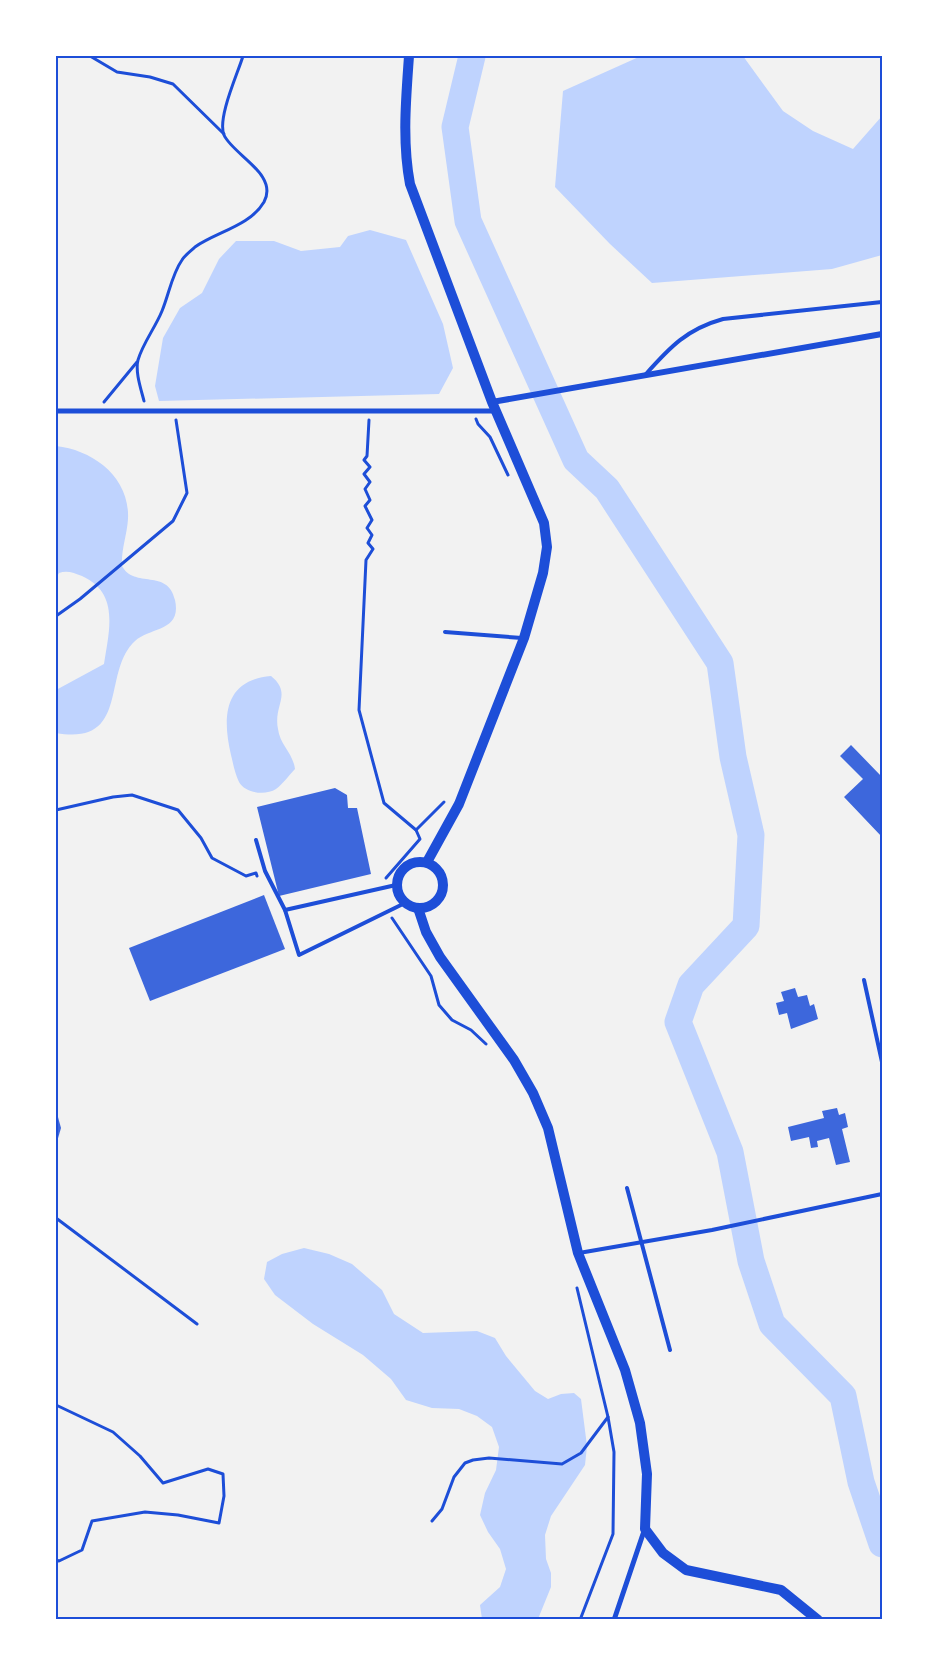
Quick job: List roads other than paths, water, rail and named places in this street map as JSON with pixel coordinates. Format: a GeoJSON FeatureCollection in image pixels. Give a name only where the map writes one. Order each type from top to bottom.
{"type":"FeatureCollection","features":[{"type":"Feature","properties":{"kind":"street"},"geometry":{"type":"LineString","coordinates":[[409,56],[404,120],[410,184],[494,406],[544,524],[547,547],[543,573],[524,638],[459,804],[427,862]]}},
{"type":"Feature","properties":{"kind":"street"},"geometry":{"type":"LineString","coordinates":[[56,411],[473,412],[517,398],[882,334]]}},
{"type":"Feature","properties":{"kind":"street"},"geometry":{"type":"LineString","coordinates":[[412,862],[427,862],[434,866],[442,878],[442,892],[433,904],[418,908],[405,903],[396,885],[400,871],[412,862]]}},
{"type":"Feature","properties":{"kind":"street"},"geometry":{"type":"LineString","coordinates":[[418,908],[426,932],[440,957],[514,1060],[533,1092],[548,1128],[578,1253],[625,1370],[640,1423],[647,1474],[645,1529],[614,1620]]}},
{"type":"Feature","properties":{"kind":"street"},"geometry":{"type":"LineString","coordinates":[[645,1529],[663,1553],[686,1570],[781,1590],[818,1620]]}},
{"type":"Feature","properties":{"kind":"lane"},"geometry":{"type":"LineString","coordinates":[[645,375],[672,346],[703,325],[723,319],[882,302]]}},
{"type":"Feature","properties":{"kind":"lane"},"geometry":{"type":"LineString","coordinates":[[445,632],[524,638]]}},
{"type":"Feature","properties":{"kind":"lane"},"geometry":{"type":"LineString","coordinates":[[256,840],[265,871],[285,910],[299,955],[405,903]]}},
{"type":"Feature","properties":{"kind":"lane"},"geometry":{"type":"LineString","coordinates":[[285,910],[396,885]]}},
{"type":"Feature","properties":{"kind":"lane"},"geometry":{"type":"LineString","coordinates":[[864,980],[882,1062]]}},
{"type":"Feature","properties":{"kind":"lane"},"geometry":{"type":"LineString","coordinates":[[627,1188],[670,1350]]}},
{"type":"Feature","properties":{"kind":"lane"},"geometry":{"type":"LineString","coordinates":[[578,1253],[779,1217],[882,1194]]}},
{"type":"Feature","properties":{"kind":"water"},"geometry":{"type":"Polygon","coordinates":[[[641,56],[743,56],[783,111],[813,131],[853,149],[882,116],[882,255],[832,269],[652,283],[610,244],[555,187],[563,91],[641,56]]]}},
{"type":"Feature","properties":{"kind":"water"},"geometry":{"type":"Polygon","coordinates":[[[370,230],[406,240],[443,324],[453,368],[439,394],[159,401],[155,386],[163,338],[180,308],[202,293],[219,259],[236,241],[274,241],[301,251],[340,247],[348,236],[370,230]]]}},
{"type":"Feature","properties":{"kind":"water"},"geometry":{"type":"Polygon","coordinates":[[[56,446],[83,453],[107,468],[116,478],[127,504],[128,519],[122,566],[134,577],[165,584],[171,590],[176,610],[174,618],[169,623],[135,641],[125,654],[105,718],[95,728],[80,734],[56,733],[56,690],[104,664],[109,614],[102,592],[94,583],[68,572],[59,573],[56,578],[56,446]]]}},
{"type":"Feature","properties":{"kind":"water"},"geometry":{"type":"Polygon","coordinates":[[[271,676],[281,688],[282,694],[277,721],[279,735],[292,758],[295,769],[276,789],[256,792],[242,786],[236,776],[228,741],[227,714],[235,693],[244,685],[255,679],[271,676]]]}},
{"type":"Feature","properties":{"kind":"water"},"geometry":{"type":"Polygon","coordinates":[[[304,1248],[329,1254],[352,1264],[382,1290],[394,1314],[423,1333],[477,1331],[495,1338],[506,1356],[535,1391],[548,1399],[561,1394],[574,1393],[581,1399],[587,1446],[585,1465],[551,1516],[545,1535],[551,1587],[538,1619],[482,1619],[480,1605],[500,1587],[506,1569],[500,1549],[480,1515],[485,1493],[496,1470],[499,1447],[492,1427],[477,1416],[459,1409],[432,1408],[406,1400],[391,1379],[363,1355],[313,1324],[275,1295],[264,1279],[267,1262],[282,1254],[304,1248]]]}},
{"type":"Feature","properties":{"kind":"waterway"},"geometry":{"type":"LineString","coordinates":[[472,56],[455,127],[468,221],[576,460],[607,489],[720,663],[733,757],[751,835],[746,926],[691,985],[678,1022],[730,1152],[751,1261],[772,1324],[843,1396],[861,1482],[882,1544]]}}]}
